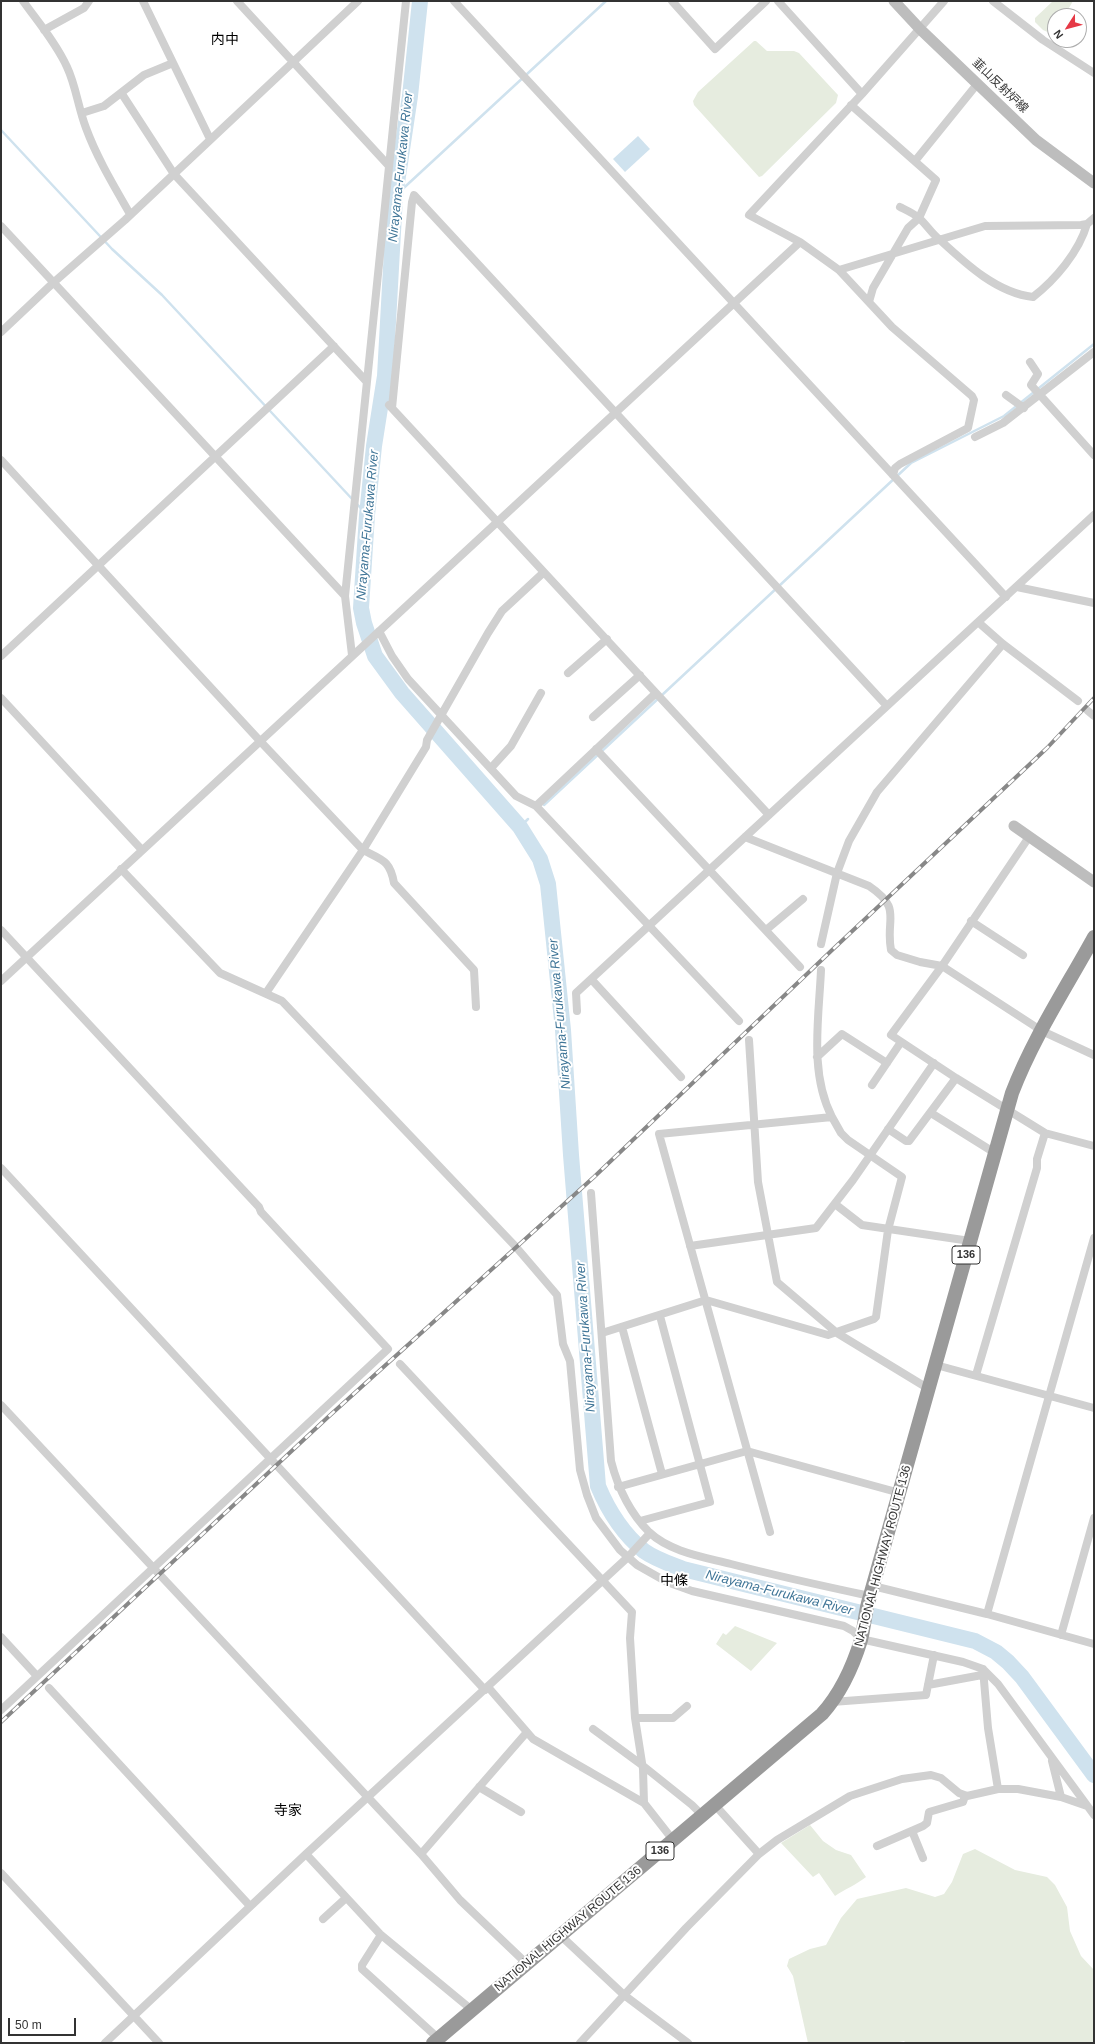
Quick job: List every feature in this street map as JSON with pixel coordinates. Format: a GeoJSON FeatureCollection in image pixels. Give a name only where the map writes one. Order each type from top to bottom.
{"type":"FeatureCollection","features":[{"type":"Feature","properties":{"kind":"highway","name":"NATIONAL HIGHWAY ROUTE 136"},"geometry":{"type":"LineString","coordinates":[[436,2041],[526,1963],[822,1714],[832,1702],[847,1676],[861,1633],[870,1595],[1007,1110],[1020,1072],[1094,937]]}},
{"type":"Feature","properties":{"kind":"main road","name":"韮山反射炉線"},"geometry":{"type":"LineString","coordinates":[[894,1],[920,29],[1036,140],[1094,183]]}},
{"type":"Feature","properties":{"kind":"main road"},"geometry":{"type":"LineString","coordinates":[[1014,826],[1094,882]]}},
{"type":"Feature","properties":{"kind":"street"},"geometry":{"type":"LineString","coordinates":[[23,1],[44,30],[67,67],[94,146],[130,214]]}},
{"type":"Feature","properties":{"kind":"street"},"geometry":{"type":"LineString","coordinates":[[44,30],[84,8],[90,1]]}},
{"type":"Feature","properties":{"kind":"street"},"geometry":{"type":"LineString","coordinates":[[144,1],[210,139]]}},
{"type":"Feature","properties":{"kind":"street"},"geometry":{"type":"LineString","coordinates":[[237,1],[389,166]]}},
{"type":"Feature","properties":{"kind":"street"},"geometry":{"type":"LineString","coordinates":[[1,332],[174,174],[358,1]]}},
{"type":"Feature","properties":{"kind":"street"},"geometry":{"type":"LineString","coordinates":[[354,653],[345,596],[406,1]]}},
{"type":"Feature","properties":{"kind":"street"},"geometry":{"type":"LineString","coordinates":[[672,1],[715,49],[766,1]]}},
{"type":"Feature","properties":{"kind":"street"},"geometry":{"type":"LineString","coordinates":[[778,1],[862,94]]}},
{"type":"Feature","properties":{"kind":"street"},"geometry":{"type":"LineString","coordinates":[[894,477],[895,468],[900,464],[968,428],[974,400],[961,386],[892,327],[839,270],[800,242],[749,216],[862,94],[944,1]]}},
{"type":"Feature","properties":{"kind":"street"},"geometry":{"type":"LineString","coordinates":[[993,1],[1043,40],[1094,73]]}},
{"type":"Feature","properties":{"kind":"street"},"geometry":{"type":"LineString","coordinates":[[456,2],[1006,597]]}},
{"type":"Feature","properties":{"kind":"street"},"geometry":{"type":"LineString","coordinates":[[82,113],[104,106],[122,94],[144,75],[173,63]]}},
{"type":"Feature","properties":{"kind":"street"},"geometry":{"type":"LineString","coordinates":[[914,161],[978,83]]}},
{"type":"Feature","properties":{"kind":"street"},"geometry":{"type":"LineString","coordinates":[[122,94],[174,174],[366,381]]}},
{"type":"Feature","properties":{"kind":"street"},"geometry":{"type":"LineString","coordinates":[[852,105],[936,180],[919,218],[908,228],[891,256],[873,288],[869,302]]}},
{"type":"Feature","properties":{"kind":"street"},"geometry":{"type":"LineString","coordinates":[[769,815],[607,639],[543,573],[390,405],[414,195],[887,706]]}},
{"type":"Feature","properties":{"kind":"street"},"geometry":{"type":"LineString","coordinates":[[900,207],[919,218],[939,240],[975,270],[1004,289],[1021,296],[1033,297],[1046,287],[1062,268],[1087,224],[1094,218]]}},
{"type":"Feature","properties":{"kind":"street"},"geometry":{"type":"LineString","coordinates":[[839,270],[891,256],[985,226],[1087,224]]}},
{"type":"Feature","properties":{"kind":"street"},"geometry":{"type":"LineString","coordinates":[[1,226],[345,596]]}},
{"type":"Feature","properties":{"kind":"street"},"geometry":{"type":"LineString","coordinates":[[1,981],[800,242]]}},
{"type":"Feature","properties":{"kind":"street"},"geometry":{"type":"LineString","coordinates":[[1,656],[334,346]]}},
{"type":"Feature","properties":{"kind":"street"},"geometry":{"type":"LineString","coordinates":[[975,437],[1003,423],[1037,393],[1094,352]]}},
{"type":"Feature","properties":{"kind":"street"},"geometry":{"type":"LineString","coordinates":[[1030,362],[1038,374],[1031,385],[1094,455]]}},
{"type":"Feature","properties":{"kind":"street"},"geometry":{"type":"LineString","coordinates":[[1006,394],[1021,406]]}},
{"type":"Feature","properties":{"kind":"street"},"geometry":{"type":"LineString","coordinates":[[1,460],[260,741],[363,850],[385,862],[391,868],[394,883],[474,970],[476,1008]]}},
{"type":"Feature","properties":{"kind":"street"},"geometry":{"type":"LineString","coordinates":[[577,1011],[576,993],[592,980],[1094,515]]}},
{"type":"Feature","properties":{"kind":"street"},"geometry":{"type":"LineString","coordinates":[[266,993],[363,850],[426,746],[427,740],[502,611],[543,573]]}},
{"type":"Feature","properties":{"kind":"street"},"geometry":{"type":"LineString","coordinates":[[1017,587],[1094,603]]}},
{"type":"Feature","properties":{"kind":"street"},"geometry":{"type":"LineString","coordinates":[[978,622],[1003,644],[1078,701]]}},
{"type":"Feature","properties":{"kind":"street"},"geometry":{"type":"LineString","coordinates":[[378,632],[408,679],[441,718],[491,768],[516,796],[536,806],[739,1021]]}},
{"type":"Feature","properties":{"kind":"street"},"geometry":{"type":"LineString","coordinates":[[568,673],[607,639]]}},
{"type":"Feature","properties":{"kind":"street"},"geometry":{"type":"LineString","coordinates":[[821,944],[837,873],[849,841],[877,792],[1003,644]]}},
{"type":"Feature","properties":{"kind":"street"},"geometry":{"type":"LineString","coordinates":[[593,718],[640,675]]}},
{"type":"Feature","properties":{"kind":"street"},"geometry":{"type":"LineString","coordinates":[[491,768],[511,746],[541,693]]}},
{"type":"Feature","properties":{"kind":"street"},"geometry":{"type":"LineString","coordinates":[[536,806],[656,693]]}},
{"type":"Feature","properties":{"kind":"street"},"geometry":{"type":"LineString","coordinates":[[1,698],[142,850]]}},
{"type":"Feature","properties":{"kind":"street"},"geometry":{"type":"LineString","coordinates":[[596,749],[800,968]]}},
{"type":"Feature","properties":{"kind":"street"},"geometry":{"type":"LineString","coordinates":[[745,837],[869,886],[885,900],[891,910],[891,950],[897,955],[920,962],[942,966],[1042,1031],[1094,1055]]}},
{"type":"Feature","properties":{"kind":"street"},"geometry":{"type":"LineString","coordinates":[[1029,837],[942,966],[891,1035],[956,1078],[1045,1133],[1094,1146]]}},
{"type":"Feature","properties":{"kind":"street"},"geometry":{"type":"LineString","coordinates":[[121,869],[220,973],[282,1001],[516,1247],[557,1295],[563,1344],[570,1361],[580,1470],[587,1495],[596,1518],[611,1539],[629,1556],[667,1582],[692,1591],[844,1626],[853,1631],[934,1655],[964,1662],[982,1672],[998,1684],[1094,1815]]}},
{"type":"Feature","properties":{"kind":"street"},"geometry":{"type":"LineString","coordinates":[[766,930],[803,899]]}},
{"type":"Feature","properties":{"kind":"street"},"geometry":{"type":"LineString","coordinates":[[971,921],[1023,955]]}},
{"type":"Feature","properties":{"kind":"street"},"geometry":{"type":"LineString","coordinates":[[1,930],[259,1207],[261,1212],[388,1349],[272,1459],[1,1710]]}},
{"type":"Feature","properties":{"kind":"street"},"geometry":{"type":"LineString","coordinates":[[602,1333],[660,1316],[706,1300],[828,1335],[837,1333],[876,1317],[888,1230],[902,1177],[869,1156],[843,1136],[832,1117],[822,1093],[817,1056],[820,970]]}},
{"type":"Feature","properties":{"kind":"street"},"geometry":{"type":"LineString","coordinates":[[592,980],[681,1077]]}},
{"type":"Feature","properties":{"kind":"street"},"geometry":{"type":"LineString","coordinates":[[817,1056],[842,1034],[887,1063]]}},
{"type":"Feature","properties":{"kind":"street"},"geometry":{"type":"LineString","coordinates":[[749,1040],[758,1182],[777,1282],[837,1333],[929,1389]]}},
{"type":"Feature","properties":{"kind":"street"},"geometry":{"type":"LineString","coordinates":[[872,1085],[901,1042]]}},
{"type":"Feature","properties":{"kind":"street"},"geometry":{"type":"LineString","coordinates":[[690,1246],[816,1228],[888,1130],[934,1063]]}},
{"type":"Feature","properties":{"kind":"street"},"geometry":{"type":"LineString","coordinates":[[888,1130],[908,1141],[931,1113],[956,1078]]}},
{"type":"Feature","properties":{"kind":"street"},"geometry":{"type":"LineString","coordinates":[[931,1113],[995,1153]]}},
{"type":"Feature","properties":{"kind":"street"},"geometry":{"type":"LineString","coordinates":[[770,1532],[659,1134],[832,1117]]}},
{"type":"Feature","properties":{"kind":"street"},"geometry":{"type":"LineString","coordinates":[[976,1375],[1037,1168],[1037,1159],[1045,1133]]}},
{"type":"Feature","properties":{"kind":"street"},"geometry":{"type":"LineString","coordinates":[[1,1168],[533,1739],[558,1755],[644,1803],[673,1840]]}},
{"type":"Feature","properties":{"kind":"street"},"geometry":{"type":"LineString","coordinates":[[591,1193],[611,1461],[618,1486],[649,1534],[675,1548],[689,1553],[769,1574],[870,1595],[987,1614],[1094,1644]]}},
{"type":"Feature","properties":{"kind":"street"},"geometry":{"type":"LineString","coordinates":[[835,1204],[859,1223],[888,1230],[970,1241]]}},
{"type":"Feature","properties":{"kind":"street"},"geometry":{"type":"LineString","coordinates":[[987,1614],[1094,1238]]}},
{"type":"Feature","properties":{"kind":"street"},"geometry":{"type":"LineString","coordinates":[[640,1521],[710,1502],[660,1316]]}},
{"type":"Feature","properties":{"kind":"street"},"geometry":{"type":"LineString","coordinates":[[622,1327],[662,1474]]}},
{"type":"Feature","properties":{"kind":"street"},"geometry":{"type":"LineString","coordinates":[[400,1364],[632,1612],[631,1645],[635,1718],[642,1765],[644,1803]]}},
{"type":"Feature","properties":{"kind":"street"},"geometry":{"type":"LineString","coordinates":[[936,1365],[1094,1408]]}},
{"type":"Feature","properties":{"kind":"street"},"geometry":{"type":"LineString","coordinates":[[1,1405],[421,1854],[460,1900],[526,1963]]}},
{"type":"Feature","properties":{"kind":"street"},"geometry":{"type":"LineString","coordinates":[[618,1486],[747,1451],[900,1493]]}},
{"type":"Feature","properties":{"kind":"street"},"geometry":{"type":"LineString","coordinates":[[1061,1635],[1094,1518]]}},
{"type":"Feature","properties":{"kind":"street"},"geometry":{"type":"LineString","coordinates":[[105,2043],[250,1906],[629,1556],[649,1534]]}},
{"type":"Feature","properties":{"kind":"street"},"geometry":{"type":"LineString","coordinates":[[1,1637],[37,1676]]}},
{"type":"Feature","properties":{"kind":"street"},"geometry":{"type":"LineString","coordinates":[[832,1702],[926,1695],[934,1655]]}},
{"type":"Feature","properties":{"kind":"street"},"geometry":{"type":"LineString","coordinates":[[928,1686],[982,1672]]}},
{"type":"Feature","properties":{"kind":"street"},"geometry":{"type":"LineString","coordinates":[[982,1672],[988,1728],[998,1789]]}},
{"type":"Feature","properties":{"kind":"street"},"geometry":{"type":"LineString","coordinates":[[49,1688],[250,1906]]}},
{"type":"Feature","properties":{"kind":"street"},"geometry":{"type":"LineString","coordinates":[[635,1718],[673,1718],[687,1706]]}},
{"type":"Feature","properties":{"kind":"street"},"geometry":{"type":"LineString","coordinates":[[593,1729],[692,1804],[702,1815]]}},
{"type":"Feature","properties":{"kind":"street"},"geometry":{"type":"LineString","coordinates":[[421,1854],[527,1732]]}},
{"type":"Feature","properties":{"kind":"street"},"geometry":{"type":"LineString","coordinates":[[1051,1756],[1061,1797]]}},
{"type":"Feature","properties":{"kind":"street"},"geometry":{"type":"LineString","coordinates":[[580,2043],[686,1928],[759,1854],[777,1840],[850,1796],[902,1779],[920,1775],[937,1776],[965,1796],[998,1789],[1018,1789],[1061,1797],[1088,1806]]}},
{"type":"Feature","properties":{"kind":"street"},"geometry":{"type":"LineString","coordinates":[[479,1787],[521,1812]]}},
{"type":"Feature","properties":{"kind":"street"},"geometry":{"type":"LineString","coordinates":[[877,1846],[926,1825],[929,1812],[963,1802],[965,1796]]}},
{"type":"Feature","properties":{"kind":"street"},"geometry":{"type":"LineString","coordinates":[[714,1804],[759,1854]]}},
{"type":"Feature","properties":{"kind":"street"},"geometry":{"type":"LineString","coordinates":[[912,1831],[923,1858]]}},
{"type":"Feature","properties":{"kind":"street"},"geometry":{"type":"LineString","coordinates":[[306,1854],[381,1935],[472,2010]]}},
{"type":"Feature","properties":{"kind":"street"},"geometry":{"type":"LineString","coordinates":[[1,1873],[158,2043]]}},
{"type":"Feature","properties":{"kind":"street"},"geometry":{"type":"LineString","coordinates":[[323,1920],[346,1898]]}},
{"type":"Feature","properties":{"kind":"street"},"geometry":{"type":"LineString","coordinates":[[381,1935],[362,1965],[362,1969],[436,2041]]}},
{"type":"Feature","properties":{"kind":"street"},"geometry":{"type":"LineString","coordinates":[[560,1935],[624,1995],[688,2043]]}},
{"type":"Feature","properties":{"kind":"shaded area"},"geometry":{"type":"Polygon","coordinates":[[[1053,1],[1073,1],[1069,8],[1047,8],[1047,32],[1035,22],[1035,18],[1053,1]]]}},
{"type":"Feature","properties":{"kind":"shaded area"},"geometry":{"type":"Polygon","coordinates":[[[754,41],[756,41],[767,51],[794,51],[799,53],[838,95],[836,103],[762,176],[759,177],[694,105],[693,101],[698,92],[754,41]]]}},
{"type":"Feature","properties":{"kind":"shaded area"},"geometry":{"type":"Polygon","coordinates":[[[735,1626],[777,1643],[751,1671],[716,1644],[723,1633],[726,1635],[735,1626]]]}},
{"type":"Feature","properties":{"kind":"shaded area"},"geometry":{"type":"Polygon","coordinates":[[[810,1825],[823,1841],[836,1850],[851,1855],[866,1877],[835,1896],[819,1873],[813,1877],[781,1843],[810,1825]]]}},
{"type":"Feature","properties":{"kind":"shaded area"},"geometry":{"type":"Polygon","coordinates":[[[975,1849],[1015,1870],[1047,1877],[1055,1885],[1067,1907],[1070,1931],[1081,1956],[1094,1970],[1094,2043],[906,2043],[904,2041],[894,2043],[808,2043],[793,1976],[787,1966],[789,1959],[810,1949],[826,1945],[841,1918],[857,1899],[906,1888],[935,1897],[944,1894],[952,1882],[963,1854],[975,1849]]]}},
{"type":"Feature","properties":{"kind":"water"},"geometry":{"type":"Polygon","coordinates":[[[638,136],[650,149],[625,172],[613,159],[638,136]]]}},
{"type":"Feature","properties":{"kind":"waterway","name":"Nirayama-Furukawa River"},"geometry":{"type":"LineString","coordinates":[[420,1],[410,96],[395,196],[385,376],[374,446],[367,515],[361,608],[364,623],[375,656],[402,693],[520,827],[540,859],[548,884],[563,1030],[571,1155],[598,1486],[611,1513],[629,1537],[644,1551],[663,1561],[683,1569],[975,1641],[996,1652],[1022,1677],[1094,1775]]}},
{"type":"Feature","properties":{"kind":"waterway"},"geometry":{"type":"LineString","coordinates":[[395,196],[606,1]]}},
{"type":"Feature","properties":{"kind":"waterway"},"geometry":{"type":"LineString","coordinates":[[1,130],[112,249],[162,295],[353,500]]}},
{"type":"Feature","properties":{"kind":"waterway"},"geometry":{"type":"LineString","coordinates":[[544,805],[911,463],[1004,416],[1094,344]]}},
{"type":"Feature","properties":{"kind":"waterway"},"geometry":{"type":"LineString","coordinates":[[357,504],[367,515]]}},
{"type":"Feature","properties":{"kind":"waterway"},"geometry":{"type":"LineString","coordinates":[[520,827],[528,819]]}},
{"type":"Feature","properties":{"kind":"railway"},"geometry":{"type":"LineString","coordinates":[[1,1722],[327,1418],[594,1177],[1047,748],[1094,698]]}},
{"type":"Feature","properties":{"kind":"district","name":"内中"},"geometry":{"type":"Point","coordinates":[225,40]}},
{"type":"Feature","properties":{"kind":"district","name":"中條"},"geometry":{"type":"Point","coordinates":[674,1581]}},
{"type":"Feature","properties":{"kind":"district","name":"寺家"},"geometry":{"type":"Point","coordinates":[288,1811]}}]}
